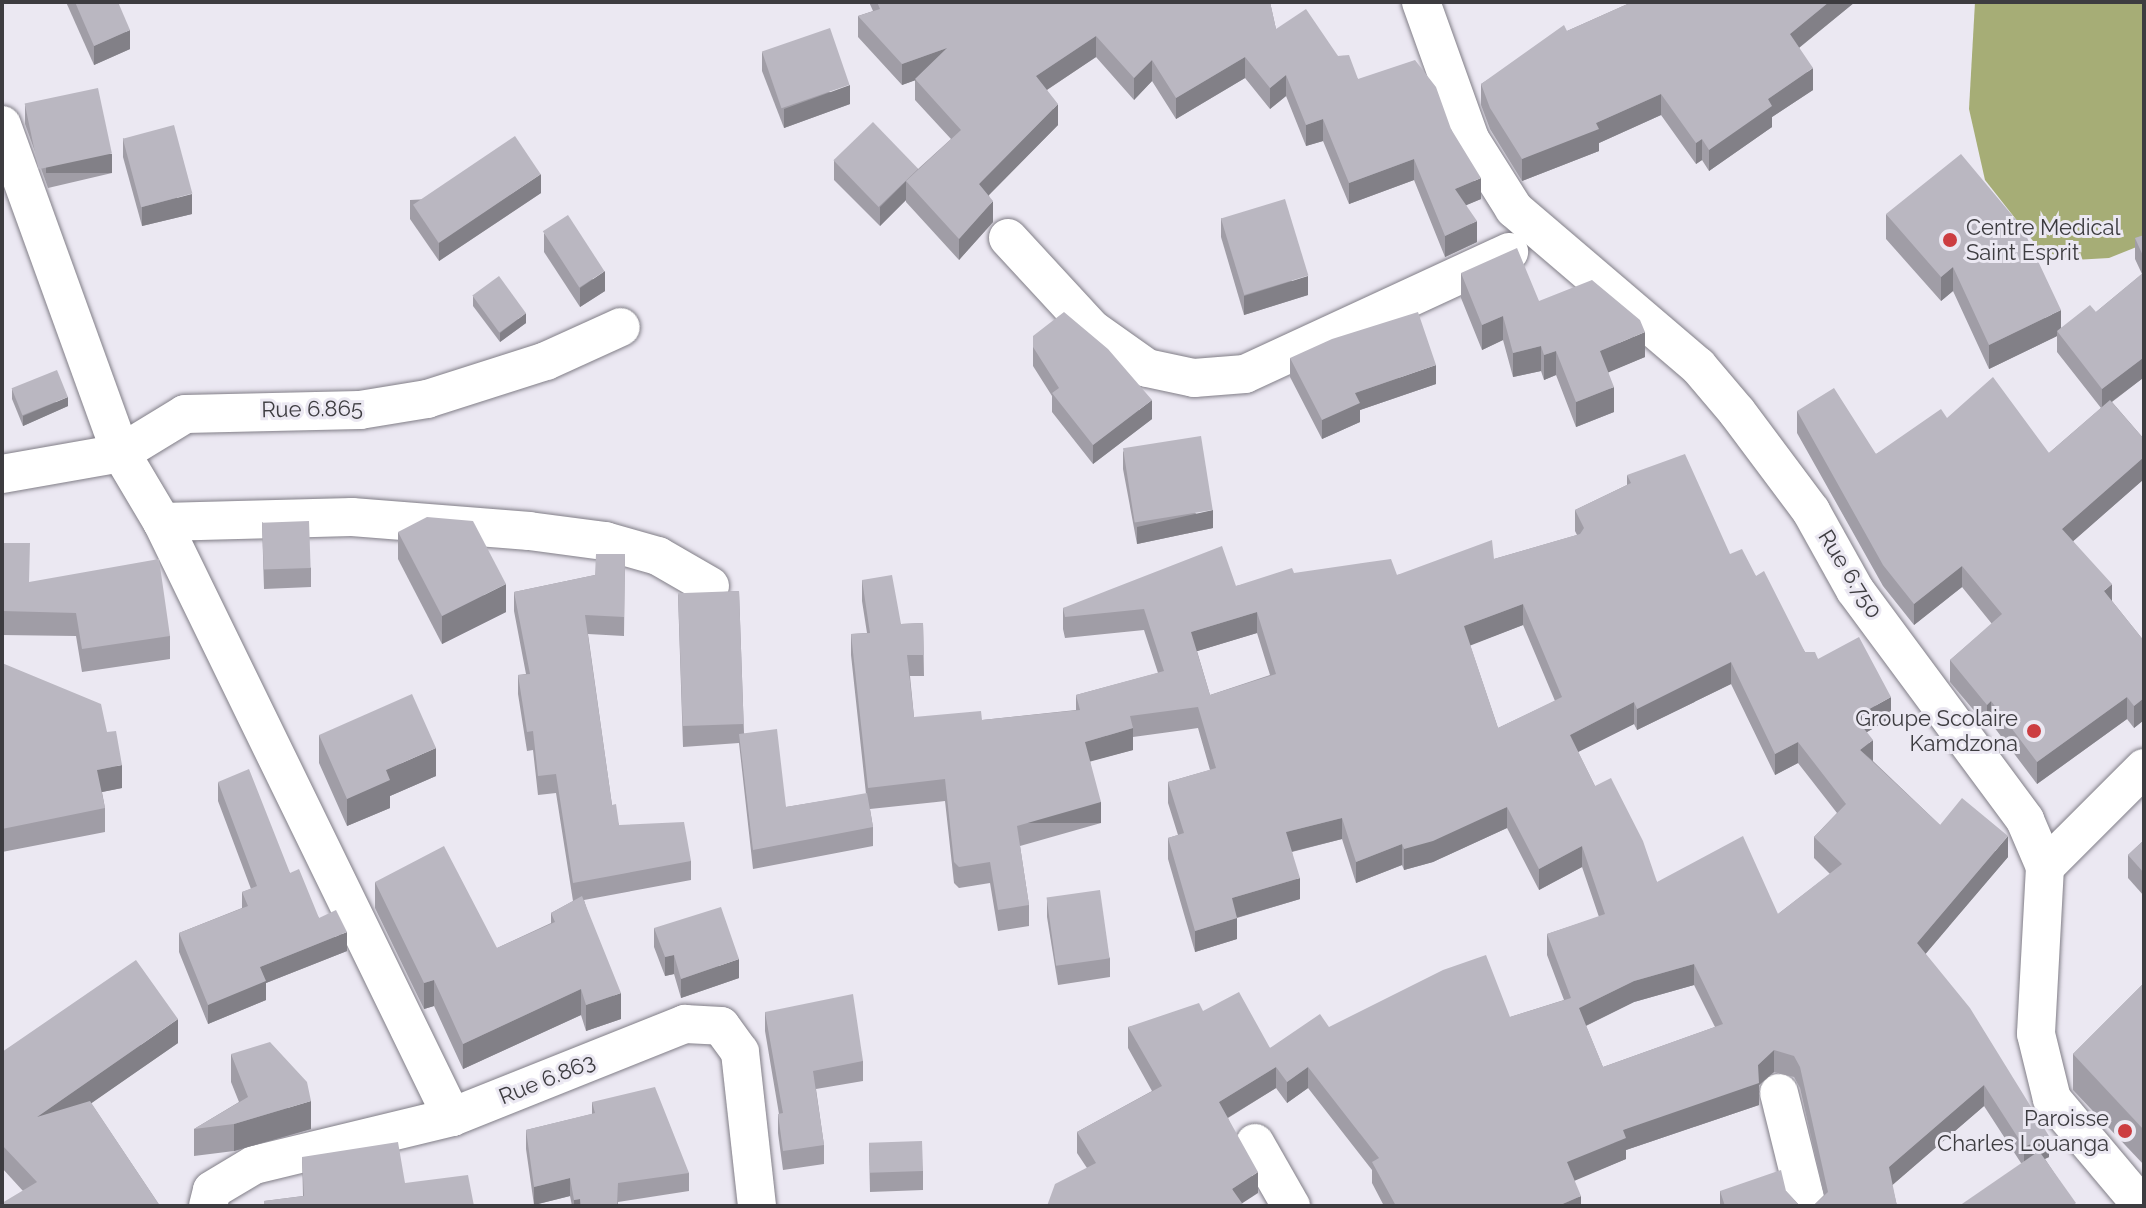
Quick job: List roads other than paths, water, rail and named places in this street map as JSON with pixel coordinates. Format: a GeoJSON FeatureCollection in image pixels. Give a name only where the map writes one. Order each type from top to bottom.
{"type":"FeatureCollection","features":[{"type":"Feature","properties":{"kind":"street","name":"Rue 6.750"},"geometry":{"type":"LineString","coordinates":[[1421,2],[1470,139],[1514,209],[1687,356],[1737,412],[1811,511],[1855,590],[2005,787],[2045,867],[2036,1034],[2052,1099],[2142,1206]]}},
{"type":"Feature","properties":{"kind":"street"},"geometry":{"type":"LineString","coordinates":[[2,125],[121,453],[162,522],[452,1117]]}},
{"type":"Feature","properties":{"kind":"street"},"geometry":{"type":"LineString","coordinates":[[1008,238],[1092,329],[1147,368],[1194,378],[1245,374],[1543,236]]}},
{"type":"Feature","properties":{"kind":"street","name":"Rue 6.865"},"geometry":{"type":"LineString","coordinates":[[2,474],[121,453],[185,414],[360,410],[427,399],[493,381],[621,327]]}},
{"type":"Feature","properties":{"kind":"street"},"geometry":{"type":"LineString","coordinates":[[162,522],[352,517],[529,531],[605,541],[658,556],[710,586]]}},
{"type":"Feature","properties":{"kind":"street"},"geometry":{"type":"LineString","coordinates":[[2045,867],[2144,768]]}},
{"type":"Feature","properties":{"kind":"street","name":"Rue 6.863"},"geometry":{"type":"LineString","coordinates":[[208,1206],[212,1190],[254,1165],[452,1117],[685,1024],[721,1026],[740,1052],[757,1206]]}},
{"type":"Feature","properties":{"kind":"street"},"geometry":{"type":"LineString","coordinates":[[1779,1093],[1807,1206]]}},
{"type":"Feature","properties":{"kind":"street"},"geometry":{"type":"LineString","coordinates":[[1255,1143],[1291,1206]]}},
{"type":"Feature","properties":{"kind":"place","name":"Centre Medical Saint Esprit"},"geometry":{"type":"Point","coordinates":[1950,240]}},
{"type":"Feature","properties":{"kind":"place","name":"Groupe Scolaire Kamdzona"},"geometry":{"type":"Point","coordinates":[2034,731]}},
{"type":"Feature","properties":{"kind":"place","name":"Paroisse Charles Louanga"},"geometry":{"type":"Point","coordinates":[2125,1131]}}]}
